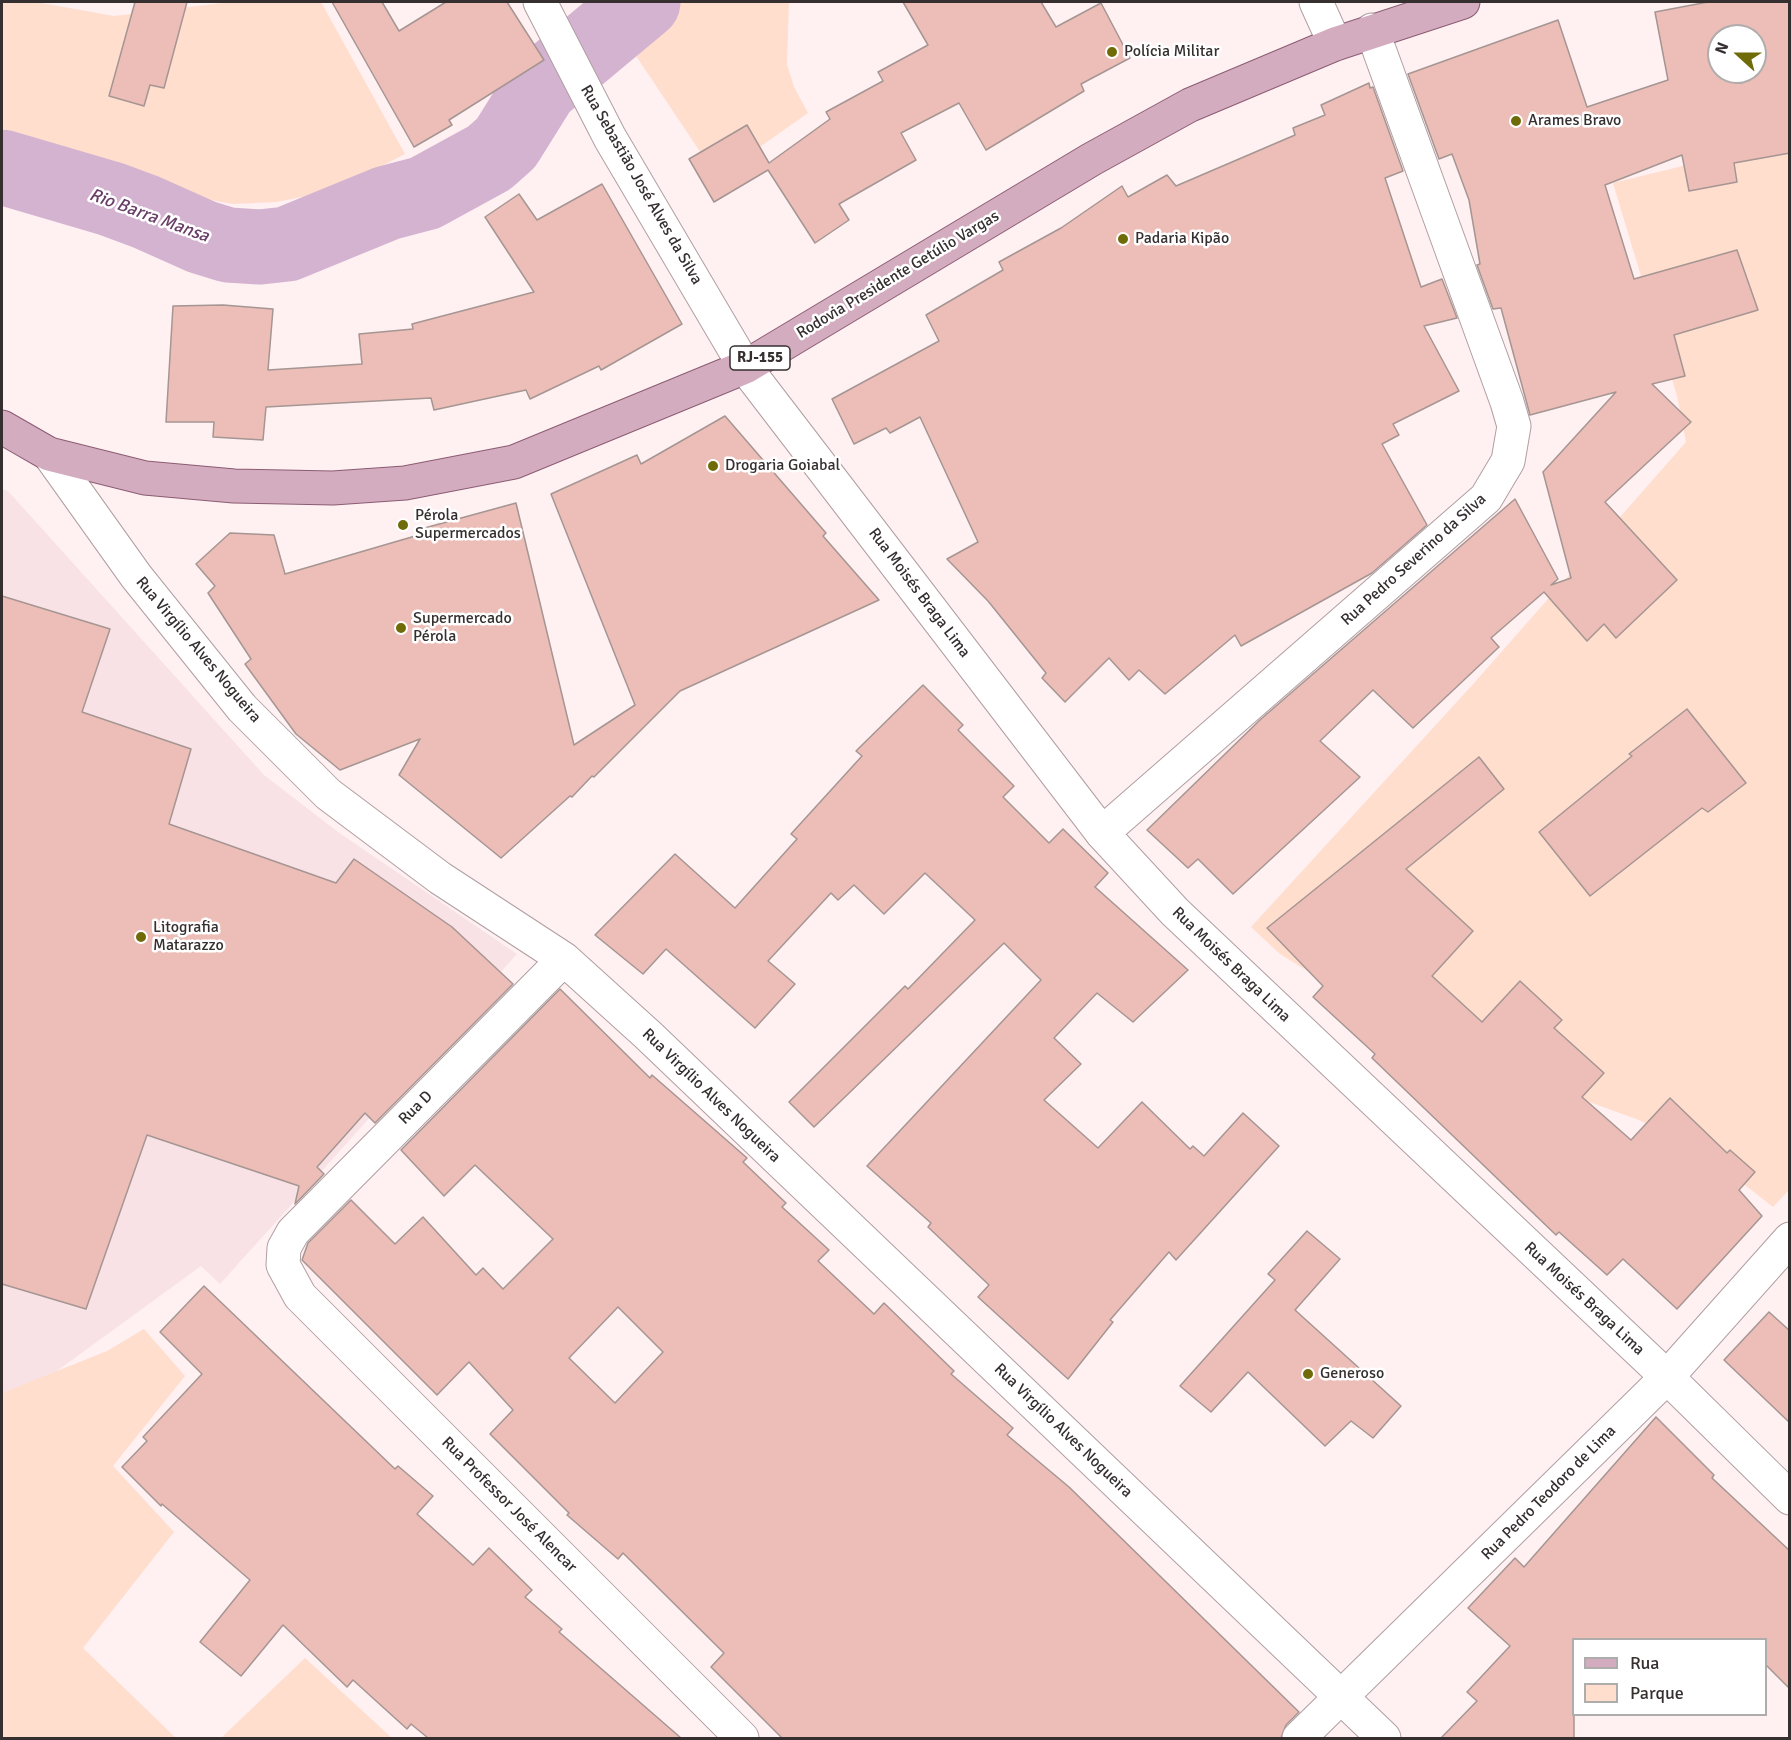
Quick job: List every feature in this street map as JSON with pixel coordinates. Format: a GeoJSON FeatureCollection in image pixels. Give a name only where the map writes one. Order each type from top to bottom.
{"type":"FeatureCollection","features":[{"type":"Feature","properties":{"kind":"main road","name":"Rodovia Presidente Getúlio Vargas"},"geometry":{"type":"LineString","coordinates":[[2,428],[49,454],[145,478],[234,486],[333,488],[405,483],[514,462],[745,367],[1092,159],[1190,105],[1372,30],[1463,2]]}},
{"type":"Feature","properties":{"kind":"street"},"geometry":{"type":"LineString","coordinates":[[1316,2],[1335,44]]}},
{"type":"Feature","properties":{"kind":"street","name":"Rua Sebastião José Alves da Silva"},"geometry":{"type":"LineString","coordinates":[[543,7],[610,138],[745,367]]}},
{"type":"Feature","properties":{"kind":"street","name":"Rua Pedro Severino da Silva"},"geometry":{"type":"LineString","coordinates":[[1102,833],[1486,498],[1508,461],[1514,426],[1507,402],[1372,30]]}},
{"type":"Feature","properties":{"kind":"street","name":"Rua Moisés Braga Lima"},"geometry":{"type":"LineString","coordinates":[[745,367],[1102,833],[1175,912],[1667,1377],[1790,1497]]}},
{"type":"Feature","properties":{"kind":"street","name":"Rua Virgílio Alves Nogueira"},"geometry":{"type":"LineString","coordinates":[[49,454],[136,576],[242,708],[328,794],[440,878],[564,959],[657,1044],[1384,1738]]}},
{"type":"Feature","properties":{"kind":"street","name":"Rua D"},"geometry":{"type":"LineString","coordinates":[[283,1265],[284,1248],[293,1232],[564,959]]}},
{"type":"Feature","properties":{"kind":"street","name":"Rua Pedro Teodoro de Lima"},"geometry":{"type":"LineString","coordinates":[[1299,1738],[1667,1377],[1790,1239]]}},
{"type":"Feature","properties":{"kind":"street","name":"Rua Professor José Alencar"},"geometry":{"type":"LineString","coordinates":[[283,1265],[300,1296],[742,1738]]}},
{"type":"Feature","properties":{"kind":"shaded area"},"geometry":{"type":"Polygon","coordinates":[[[2,489],[8,491],[264,775],[338,832],[517,954],[220,1284],[201,1266],[2,1411],[2,489]]]}},
{"type":"Feature","properties":{"kind":"green space"},"geometry":{"type":"Polygon","coordinates":[[[2,2],[36,2],[114,16],[230,2],[321,2],[405,154],[333,191],[276,202],[233,204],[167,192],[90,166],[2,128],[2,2]]]}},
{"type":"Feature","properties":{"kind":"green space"},"geometry":{"type":"Polygon","coordinates":[[[667,2],[789,2],[787,64],[794,87],[808,113],[717,177],[624,38],[667,2]]]}},
{"type":"Feature","properties":{"kind":"green space"},"geometry":{"type":"Polygon","coordinates":[[[1789,140],[1789,1190],[1773,1207],[1704,1153],[1639,1120],[1517,1076],[1351,998],[1280,954],[1251,927],[1475,682],[1686,442],[1677,396],[1613,183],[1789,140]]]}},
{"type":"Feature","properties":{"kind":"green space"},"geometry":{"type":"Polygon","coordinates":[[[144,1329],[185,1376],[113,1466],[174,1532],[83,1648],[176,1738],[2,1738],[2,1393],[107,1351],[144,1329]]]}},
{"type":"Feature","properties":{"kind":"green space"},"geometry":{"type":"Polygon","coordinates":[[[305,1658],[392,1738],[221,1738],[305,1658]]]}},
{"type":"Feature","properties":{"kind":"building"},"geometry":{"type":"Polygon","coordinates":[[[135,2],[187,2],[164,88],[150,85],[144,106],[109,96],[135,2]]]}},
{"type":"Feature","properties":{"kind":"building"},"geometry":{"type":"Polygon","coordinates":[[[332,2],[382,2],[399,31],[446,2],[507,2],[544,60],[449,120],[452,125],[414,147],[332,2]]]}},
{"type":"Feature","properties":{"kind":"building"},"geometry":{"type":"Polygon","coordinates":[[[903,2],[1041,2],[1056,27],[1101,3],[1130,58],[1081,84],[1084,91],[986,150],[959,103],[901,133],[916,160],[839,204],[849,220],[815,243],[768,170],[714,202],[689,159],[747,125],[769,163],[830,119],[826,112],[883,81],[878,72],[928,45],[903,2]]]}},
{"type":"Feature","properties":{"kind":"building"},"geometry":{"type":"Polygon","coordinates":[[[1708,2],[1790,2],[1790,153],[1734,163],[1737,182],[1689,191],[1682,155],[1605,185],[1634,279],[1737,250],[1758,310],[1674,335],[1685,376],[1652,384],[1691,422],[1605,502],[1677,580],[1616,638],[1604,624],[1587,641],[1544,592],[1491,638],[1499,647],[1413,728],[1373,690],[1320,741],[1360,777],[1233,894],[1198,859],[1188,868],[1147,830],[1261,719],[1515,499],[1558,579],[1551,585],[1571,578],[1543,472],[1616,392],[1530,415],[1501,308],[1493,309],[1477,265],[1480,264],[1469,200],[1452,154],[1439,159],[1408,74],[1558,20],[1587,107],[1668,80],[1655,12],[1708,2]]]}},
{"type":"Feature","properties":{"kind":"building"},"geometry":{"type":"Polygon","coordinates":[[[1369,83],[1370,88],[1373,87],[1403,171],[1385,178],[1421,287],[1442,279],[1457,318],[1424,326],[1459,391],[1393,424],[1399,435],[1382,444],[1427,525],[1372,573],[1241,646],[1235,635],[1165,694],[1139,670],[1129,680],[1109,658],[1065,702],[1042,678],[1046,673],[988,601],[947,559],[978,542],[920,417],[890,433],[886,428],[854,444],[832,399],[939,341],[926,315],[1003,270],[999,262],[1061,228],[1122,186],[1128,197],[1167,175],[1176,186],[1295,135],[1293,128],[1325,115],[1321,105],[1369,83]]]}},
{"type":"Feature","properties":{"kind":"building"},"geometry":{"type":"Polygon","coordinates":[[[602,184],[682,324],[601,370],[599,366],[530,399],[526,390],[434,410],[431,398],[266,407],[263,440],[213,437],[214,422],[166,422],[173,306],[223,305],[273,309],[268,370],[362,364],[359,334],[413,329],[412,324],[534,292],[485,217],[519,194],[537,220],[602,184]]]}},
{"type":"Feature","properties":{"kind":"building"},"geometry":{"type":"Polygon","coordinates":[[[725,416],[826,533],[823,536],[879,600],[680,691],[594,777],[592,776],[572,797],[570,796],[501,858],[399,775],[420,739],[340,770],[296,734],[245,664],[251,659],[208,593],[215,586],[196,564],[230,533],[274,535],[285,574],[422,534],[421,529],[516,503],[574,745],[635,705],[551,494],[637,455],[641,464],[725,416]]]}},
{"type":"Feature","properties":{"kind":"building","name":"Litografia Matarazzo"},"geometry":{"type":"Polygon","coordinates":[[[2,596],[110,629],[82,712],[191,749],[169,824],[336,883],[354,859],[452,927],[513,984],[375,1123],[365,1113],[317,1167],[324,1174],[295,1204],[299,1186],[147,1135],[86,1309],[2,1284],[2,596]]]}},
{"type":"Feature","properties":{"kind":"building"},"geometry":{"type":"Polygon","coordinates":[[[923,685],[963,725],[958,730],[1014,786],[1003,797],[1049,843],[1063,829],[1108,873],[1095,887],[1188,970],[1133,1022],[1097,993],[1054,1038],[1081,1064],[1044,1100],[1098,1148],[1142,1102],[1190,1149],[1193,1146],[1204,1156],[1243,1113],[1279,1146],[1176,1260],[1169,1252],[1110,1320],[1113,1322],[1068,1379],[978,1297],[989,1285],[928,1227],[931,1223],[867,1166],[1041,980],[1004,943],[814,1127],[789,1102],[905,986],[908,989],[975,920],[925,873],[884,914],[854,885],[838,900],[831,893],[768,961],[795,984],[755,1028],[666,949],[643,974],[595,935],[675,854],[735,908],[797,839],[791,834],[862,756],[856,751],[923,685]]]}},
{"type":"Feature","properties":{"kind":"building"},"geometry":{"type":"Polygon","coordinates":[[[1687,709],[1746,783],[1708,812],[1702,808],[1590,896],[1539,832],[1632,756],[1629,754],[1687,709]]]}},
{"type":"Feature","properties":{"kind":"building"},"geometry":{"type":"Polygon","coordinates":[[[1479,757],[1504,789],[1406,869],[1473,931],[1432,976],[1482,1022],[1520,981],[1562,1020],[1554,1028],[1604,1073],[1582,1097],[1631,1140],[1670,1098],[1727,1153],[1730,1150],[1755,1172],[1739,1190],[1762,1216],[1677,1309],[1623,1259],[1607,1275],[1559,1232],[1556,1235],[1372,1058],[1375,1054],[1313,997],[1323,986],[1267,928],[1479,757]]]}},
{"type":"Feature","properties":{"kind":"building"},"geometry":{"type":"Polygon","coordinates":[[[560,989],[650,1078],[652,1075],[747,1158],[743,1162],[786,1203],[782,1207],[829,1250],[818,1261],[874,1314],[884,1303],[954,1371],[951,1374],[1013,1428],[1007,1435],[1069,1487],[1299,1712],[1286,1725],[1281,1738],[782,1738],[711,1667],[724,1653],[623,1553],[618,1559],[567,1515],[569,1513],[490,1434],[513,1410],[469,1362],[437,1395],[302,1260],[308,1243],[351,1200],[395,1244],[423,1217],[476,1275],[483,1268],[503,1289],[553,1239],[475,1165],[444,1196],[401,1150],[560,989]],[[618,1307],[569,1358],[615,1403],[663,1352],[618,1307]]]}},
{"type":"Feature","properties":{"kind":"building","name":"Generoso"},"geometry":{"type":"Polygon","coordinates":[[[1307,1231],[1340,1259],[1295,1310],[1401,1406],[1373,1438],[1351,1421],[1325,1446],[1248,1372],[1211,1412],[1180,1386],[1275,1280],[1268,1274],[1307,1231]]]}},
{"type":"Feature","properties":{"kind":"building"},"geometry":{"type":"Polygon","coordinates":[[[204,1286],[395,1469],[398,1466],[433,1496],[417,1514],[473,1565],[489,1548],[532,1590],[525,1597],[562,1629],[559,1632],[681,1738],[428,1738],[411,1724],[407,1729],[353,1680],[347,1687],[283,1625],[241,1676],[200,1642],[250,1580],[162,1504],[161,1506],[122,1467],[147,1441],[143,1437],[202,1374],[160,1332],[204,1286]]]}},
{"type":"Feature","properties":{"kind":"building"},"geometry":{"type":"Polygon","coordinates":[[[1769,1312],[1790,1331],[1790,1423],[1724,1360],[1769,1312]]]}},
{"type":"Feature","properties":{"kind":"building"},"geometry":{"type":"Polygon","coordinates":[[[1656,1417],[1714,1475],[1712,1478],[1790,1551],[1790,1689],[1767,1666],[1767,1638],[1572,1638],[1574,1738],[1441,1738],[1477,1701],[1467,1692],[1510,1646],[1468,1608],[1515,1558],[1524,1567],[1656,1417]]]}},
{"type":"Feature","properties":{"kind":"waterway","name":"Rio Barra Mansa"},"geometry":{"type":"LineString","coordinates":[[2,167],[111,199],[202,237],[228,245],[260,247],[287,244],[387,203],[425,193],[489,158],[506,143],[541,87],[643,2]]}},
{"type":"Feature","properties":{"kind":"place","name":"Polícia Militar"},"geometry":{"type":"Point","coordinates":[1112,52]}},
{"type":"Feature","properties":{"kind":"place","name":"Arames Bravo"},"geometry":{"type":"Point","coordinates":[1516,121]}},
{"type":"Feature","properties":{"kind":"place","name":"Padaria Kipão"},"geometry":{"type":"Point","coordinates":[1123,239]}},
{"type":"Feature","properties":{"kind":"place","name":"Drogaria Goiabal"},"geometry":{"type":"Point","coordinates":[713,466]}},
{"type":"Feature","properties":{"kind":"place","name":"Pérola Supermercados"},"geometry":{"type":"Point","coordinates":[403,525]}},
{"type":"Feature","properties":{"kind":"place","name":"Supermercado Pérola"},"geometry":{"type":"Point","coordinates":[401,628]}},
{"type":"Feature","properties":{"kind":"place","name":"Litografia Matarazzo"},"geometry":{"type":"Point","coordinates":[141,937]}},
{"type":"Feature","properties":{"kind":"place","name":"Generoso"},"geometry":{"type":"Point","coordinates":[1308,1374]}}]}
